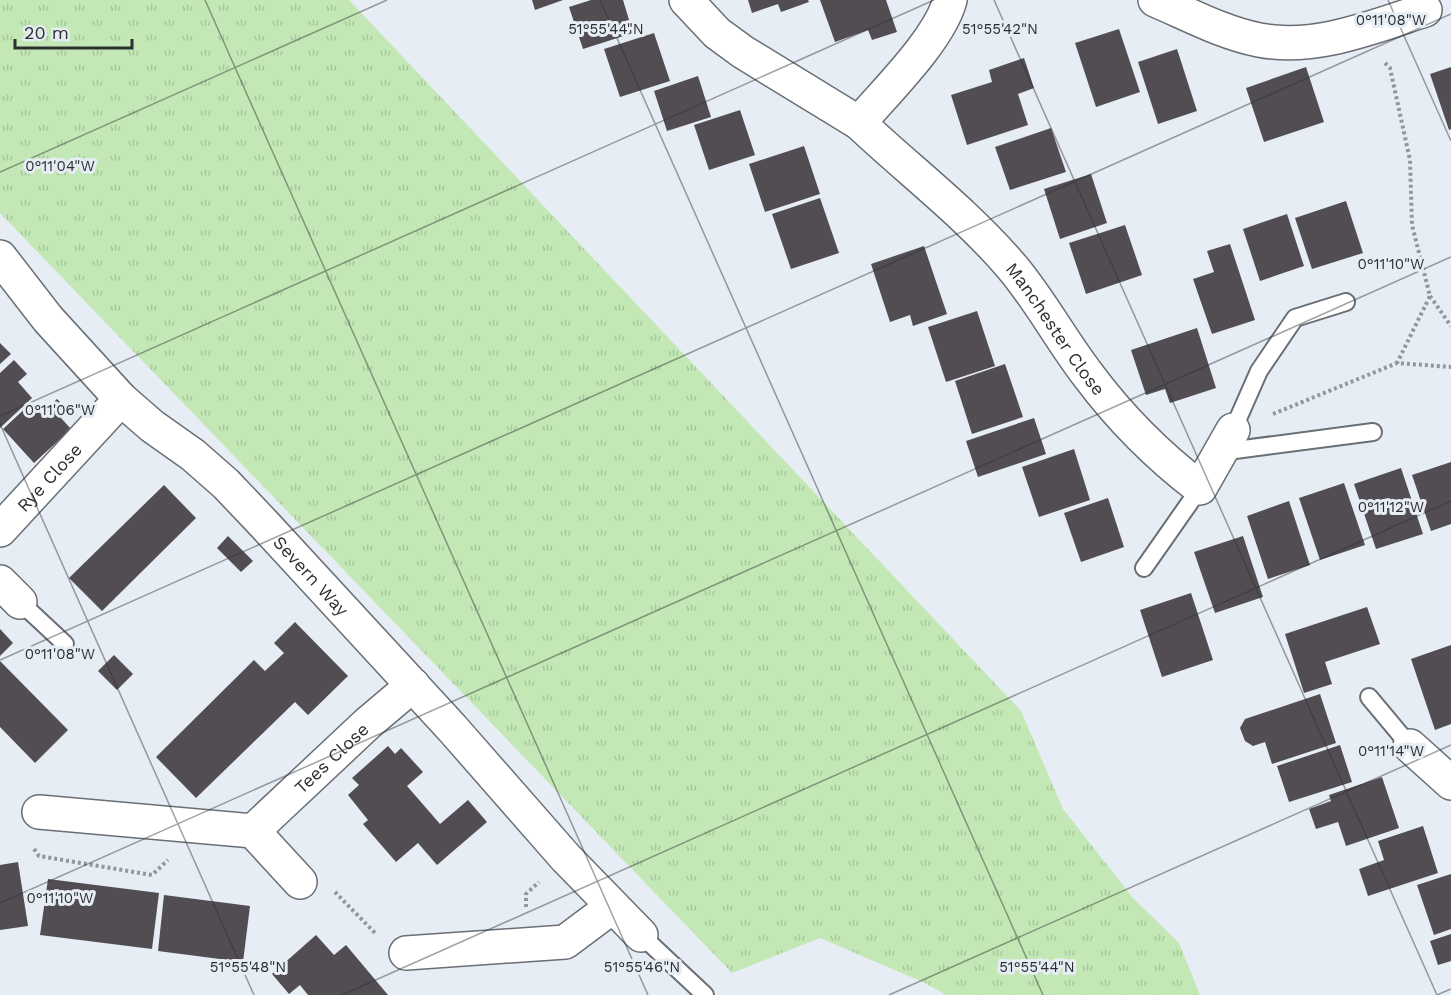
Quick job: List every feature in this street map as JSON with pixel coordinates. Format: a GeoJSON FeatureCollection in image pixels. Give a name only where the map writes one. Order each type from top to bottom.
{"type":"FeatureCollection","features":[{"type":"Feature","properties":{"kind":"street","name":"Manchester Close"},"geometry":{"type":"LineString","coordinates":[[686,0],[717,33],[743,52],[859,123],[901,163],[985,235],[1014,270],[1087,374],[1113,406],[1169,464],[1200,488]]}},
{"type":"Feature","properties":{"kind":"street"},"geometry":{"type":"LineString","coordinates":[[859,123],[932,37],[946,14],[950,0]]}},
{"type":"Feature","properties":{"kind":"street"},"geometry":{"type":"LineString","coordinates":[[1155,0],[1258,40],[1287,43],[1360,32],[1429,5]]}},
{"type":"Feature","properties":{"kind":"street","name":"Severn Way"},"geometry":{"type":"LineString","coordinates":[[0,257],[48,319],[121,399],[152,426],[193,454],[226,484],[413,685],[566,858],[641,935]]}},
{"type":"Feature","properties":{"kind":"street","name":"Rye Close"},"geometry":{"type":"LineString","coordinates":[[0,530],[121,399]]}},
{"type":"Feature","properties":{"kind":"street"},"geometry":{"type":"LineString","coordinates":[[1200,488],[1227,441]]}},
{"type":"Feature","properties":{"kind":"street","name":"Tees Close"},"geometry":{"type":"LineString","coordinates":[[253,831],[368,723],[413,685]]}},
{"type":"Feature","properties":{"kind":"street"},"geometry":{"type":"LineString","coordinates":[[1410,746],[1451,783]]}},
{"type":"Feature","properties":{"kind":"street"},"geometry":{"type":"LineString","coordinates":[[39,813],[253,831],[300,882]]}},
{"type":"Feature","properties":{"kind":"street"},"geometry":{"type":"LineString","coordinates":[[406,953],[565,942],[612,907]]}},
{"type":"Feature","properties":{"kind":"lane"},"geometry":{"type":"LineString","coordinates":[[1346,302],[1295,318],[1259,371],[1227,441],[1373,432]]}},
{"type":"Feature","properties":{"kind":"lane"},"geometry":{"type":"LineString","coordinates":[[1144,568],[1200,488]]}},
{"type":"Feature","properties":{"kind":"lane"},"geometry":{"type":"LineString","coordinates":[[10,592],[65,644]]}},
{"type":"Feature","properties":{"kind":"lane"},"geometry":{"type":"LineString","coordinates":[[1369,697],[1410,746]]}},
{"type":"Feature","properties":{"kind":"lane"},"geometry":{"type":"LineString","coordinates":[[641,935],[705,995]]}},
{"type":"Feature","properties":{"kind":"path"},"geometry":{"type":"LineString","coordinates":[[1360,32],[1389,68],[1410,160],[1412,225],[1430,296],[1451,326]]}},
{"type":"Feature","properties":{"kind":"path"},"geometry":{"type":"LineString","coordinates":[[1396,363],[1430,296]]}},
{"type":"Feature","properties":{"kind":"path"},"geometry":{"type":"LineString","coordinates":[[1227,441],[1396,363],[1451,368]]}},
{"type":"Feature","properties":{"kind":"path"},"geometry":{"type":"LineString","coordinates":[[528,944],[526,894],[566,858]]}},
{"type":"Feature","properties":{"kind":"path"},"geometry":{"type":"LineString","coordinates":[[300,882],[337,892],[381,939],[406,953]]}},
{"type":"Feature","properties":{"kind":"green space"},"geometry":{"type":"Polygon","coordinates":[[[0,0],[349,0],[1021,711],[1063,809],[1133,898],[1179,943],[1200,995],[946,995],[925,983],[820,938],[732,973],[0,213],[0,0]]]}},
{"type":"Feature","properties":{"kind":"building"},"geometry":{"type":"Polygon","coordinates":[[[532,0],[563,0],[535,10],[532,0]]]}},
{"type":"Feature","properties":{"kind":"building"},"geometry":{"type":"Polygon","coordinates":[[[591,0],[623,0],[633,33],[583,49],[569,7],[591,0]]]}},
{"type":"Feature","properties":{"kind":"building"},"geometry":{"type":"Polygon","coordinates":[[[748,0],[808,0],[809,2],[781,12],[778,4],[752,13],[748,0]]]}},
{"type":"Feature","properties":{"kind":"building"},"geometry":{"type":"Polygon","coordinates":[[[820,0],[886,0],[897,32],[872,40],[868,30],[835,42],[820,0]]]}},
{"type":"Feature","properties":{"kind":"building"},"geometry":{"type":"Polygon","coordinates":[[[1119,29],[1140,92],[1096,107],[1075,43],[1119,29]]]}},
{"type":"Feature","properties":{"kind":"building"},"geometry":{"type":"Polygon","coordinates":[[[654,33],[670,81],[620,97],[604,49],[654,33]]]}},
{"type":"Feature","properties":{"kind":"building"},"geometry":{"type":"Polygon","coordinates":[[[1177,49],[1197,111],[1158,124],[1138,62],[1177,49]]]}},
{"type":"Feature","properties":{"kind":"building"},"geometry":{"type":"Polygon","coordinates":[[[1024,58],[1034,88],[1018,94],[1028,125],[967,145],[951,95],[992,82],[989,70],[1024,58]]]}},
{"type":"Feature","properties":{"kind":"building"},"geometry":{"type":"Polygon","coordinates":[[[1306,67],[1324,122],[1264,142],[1246,88],[1306,67]]]}},
{"type":"Feature","properties":{"kind":"building"},"geometry":{"type":"Polygon","coordinates":[[[1451,67],[1451,129],[1449,130],[1430,74],[1451,67]]]}},
{"type":"Feature","properties":{"kind":"building"},"geometry":{"type":"Polygon","coordinates":[[[698,76],[711,117],[667,131],[654,91],[698,76]]]}},
{"type":"Feature","properties":{"kind":"building"},"geometry":{"type":"Polygon","coordinates":[[[740,110],[755,155],[709,170],[694,125],[740,110]]]}},
{"type":"Feature","properties":{"kind":"building"},"geometry":{"type":"Polygon","coordinates":[[[1051,128],[1066,172],[1010,190],[995,147],[1051,128]]]}},
{"type":"Feature","properties":{"kind":"building"},"geometry":{"type":"Polygon","coordinates":[[[804,146],[820,194],[765,212],[749,164],[804,146]]]}},
{"type":"Feature","properties":{"kind":"building"},"geometry":{"type":"Polygon","coordinates":[[[1091,174],[1107,223],[1060,239],[1044,189],[1091,174]]]}},
{"type":"Feature","properties":{"kind":"building"},"geometry":{"type":"Polygon","coordinates":[[[820,198],[839,253],[791,269],[772,214],[820,198]]]}},
{"type":"Feature","properties":{"kind":"building"},"geometry":{"type":"Polygon","coordinates":[[[1346,201],[1363,253],[1312,269],[1295,218],[1346,201]]]}},
{"type":"Feature","properties":{"kind":"building"},"geometry":{"type":"Polygon","coordinates":[[[1287,214],[1304,266],[1260,281],[1243,229],[1287,214]]]}},
{"type":"Feature","properties":{"kind":"building"},"geometry":{"type":"Polygon","coordinates":[[[1125,225],[1142,275],[1086,294],[1069,243],[1125,225]]]}},
{"type":"Feature","properties":{"kind":"building"},"geometry":{"type":"Polygon","coordinates":[[[1230,244],[1255,320],[1212,334],[1193,279],[1214,272],[1207,251],[1230,244]]]}},
{"type":"Feature","properties":{"kind":"building"},"geometry":{"type":"Polygon","coordinates":[[[924,246],[947,314],[913,326],[910,315],[890,322],[871,264],[924,246]]]}},
{"type":"Feature","properties":{"kind":"building"},"geometry":{"type":"Polygon","coordinates":[[[977,311],[995,366],[946,382],[928,327],[977,311]]]}},
{"type":"Feature","properties":{"kind":"building"},"geometry":{"type":"Polygon","coordinates":[[[1197,328],[1216,388],[1170,403],[1165,389],[1146,395],[1131,350],[1197,328]]]}},
{"type":"Feature","properties":{"kind":"building"},"geometry":{"type":"Polygon","coordinates":[[[0,343],[11,354],[0,364],[0,343]]]}},
{"type":"Feature","properties":{"kind":"building"},"geometry":{"type":"Polygon","coordinates":[[[14,360],[27,374],[18,382],[32,398],[0,428],[0,373],[14,360]]]}},
{"type":"Feature","properties":{"kind":"building"},"geometry":{"type":"Polygon","coordinates":[[[1005,364],[1023,417],[972,434],[955,381],[1005,364]]]}},
{"type":"Feature","properties":{"kind":"building"},"geometry":{"type":"Polygon","coordinates":[[[57,399],[69,411],[61,418],[71,429],[34,463],[3,429],[31,403],[41,414],[57,399]]]}},
{"type":"Feature","properties":{"kind":"building"},"geometry":{"type":"Polygon","coordinates":[[[1034,418],[1046,454],[978,477],[966,441],[1034,418]]]}},
{"type":"Feature","properties":{"kind":"building"},"geometry":{"type":"Polygon","coordinates":[[[1074,449],[1090,500],[1039,517],[1022,467],[1074,449]]]}},
{"type":"Feature","properties":{"kind":"building"},"geometry":{"type":"Polygon","coordinates":[[[1451,462],[1451,524],[1431,531],[1412,475],[1451,462]]]}},
{"type":"Feature","properties":{"kind":"building"},"geometry":{"type":"Polygon","coordinates":[[[1401,468],[1423,534],[1376,549],[1354,484],[1401,468]]]}},
{"type":"Feature","properties":{"kind":"building"},"geometry":{"type":"Polygon","coordinates":[[[1344,483],[1365,545],[1320,560],[1299,498],[1344,483]]]}},
{"type":"Feature","properties":{"kind":"building"},"geometry":{"type":"Polygon","coordinates":[[[164,485],[196,518],[102,611],[69,578],[164,485]]]}},
{"type":"Feature","properties":{"kind":"building"},"geometry":{"type":"Polygon","coordinates":[[[1108,498],[1124,547],[1081,562],[1064,513],[1108,498]]]}},
{"type":"Feature","properties":{"kind":"building"},"geometry":{"type":"Polygon","coordinates":[[[1289,501],[1310,565],[1268,579],[1247,516],[1289,501]]]}},
{"type":"Feature","properties":{"kind":"building"},"geometry":{"type":"Polygon","coordinates":[[[228,536],[253,561],[241,572],[217,548],[228,536]]]}},
{"type":"Feature","properties":{"kind":"building"},"geometry":{"type":"Polygon","coordinates":[[[1243,536],[1263,597],[1215,613],[1194,552],[1243,536]]]}},
{"type":"Feature","properties":{"kind":"building"},"geometry":{"type":"Polygon","coordinates":[[[1191,593],[1213,660],[1162,677],[1140,610],[1191,593]]]}},
{"type":"Feature","properties":{"kind":"building"},"geometry":{"type":"Polygon","coordinates":[[[1367,607],[1380,644],[1325,662],[1332,684],[1304,693],[1285,634],[1367,607]]]}},
{"type":"Feature","properties":{"kind":"building"},"geometry":{"type":"Polygon","coordinates":[[[295,622],[348,676],[308,715],[295,702],[196,798],[156,757],[254,660],[265,671],[284,653],[274,643],[295,622]]]}},
{"type":"Feature","properties":{"kind":"building"},"geometry":{"type":"Polygon","coordinates":[[[0,629],[13,643],[0,656],[0,629]]]}},
{"type":"Feature","properties":{"kind":"building"},"geometry":{"type":"Polygon","coordinates":[[[1451,645],[1451,724],[1435,730],[1411,659],[1451,645]]]}},
{"type":"Feature","properties":{"kind":"building"},"geometry":{"type":"Polygon","coordinates":[[[114,655],[133,674],[117,690],[98,671],[114,655]]]}},
{"type":"Feature","properties":{"kind":"building"},"geometry":{"type":"Polygon","coordinates":[[[0,661],[68,730],[35,763],[0,727],[0,661]]]}},
{"type":"Feature","properties":{"kind":"building"},"geometry":{"type":"Polygon","coordinates":[[[1320,694],[1336,743],[1272,764],[1265,742],[1253,746],[1245,741],[1240,728],[1245,719],[1320,694]]]}},
{"type":"Feature","properties":{"kind":"building"},"geometry":{"type":"Polygon","coordinates":[[[1340,745],[1352,782],[1289,802],[1277,766],[1340,745]]]}},
{"type":"Feature","properties":{"kind":"building"},"geometry":{"type":"Polygon","coordinates":[[[388,746],[395,754],[401,748],[423,772],[407,786],[440,824],[468,800],[487,822],[437,865],[418,843],[396,862],[363,824],[368,820],[348,795],[359,785],[352,778],[388,746]]]}},
{"type":"Feature","properties":{"kind":"building"},"geometry":{"type":"Polygon","coordinates":[[[1382,777],[1399,828],[1346,846],[1338,822],[1316,829],[1309,809],[1331,801],[1329,795],[1382,777]]]}},
{"type":"Feature","properties":{"kind":"building"},"geometry":{"type":"Polygon","coordinates":[[[1423,826],[1438,873],[1368,896],[1359,869],[1384,860],[1378,841],[1423,826]]]}},
{"type":"Feature","properties":{"kind":"building"},"geometry":{"type":"Polygon","coordinates":[[[18,862],[28,926],[0,930],[0,865],[18,862]]]}},
{"type":"Feature","properties":{"kind":"building"},"geometry":{"type":"Polygon","coordinates":[[[1451,874],[1451,929],[1434,935],[1417,885],[1451,874]]]}},
{"type":"Feature","properties":{"kind":"building"},"geometry":{"type":"Polygon","coordinates":[[[48,879],[159,893],[152,949],[40,935],[48,879]]]}},
{"type":"Feature","properties":{"kind":"building"},"geometry":{"type":"Polygon","coordinates":[[[164,895],[250,906],[243,962],[158,951],[164,895]]]}},
{"type":"Feature","properties":{"kind":"building"},"geometry":{"type":"Polygon","coordinates":[[[1451,934],[1451,961],[1438,965],[1430,941],[1451,934]]]}},
{"type":"Feature","properties":{"kind":"building"},"geometry":{"type":"Polygon","coordinates":[[[316,935],[334,955],[346,945],[388,995],[308,995],[300,985],[289,994],[272,974],[316,935]]]}}]}
